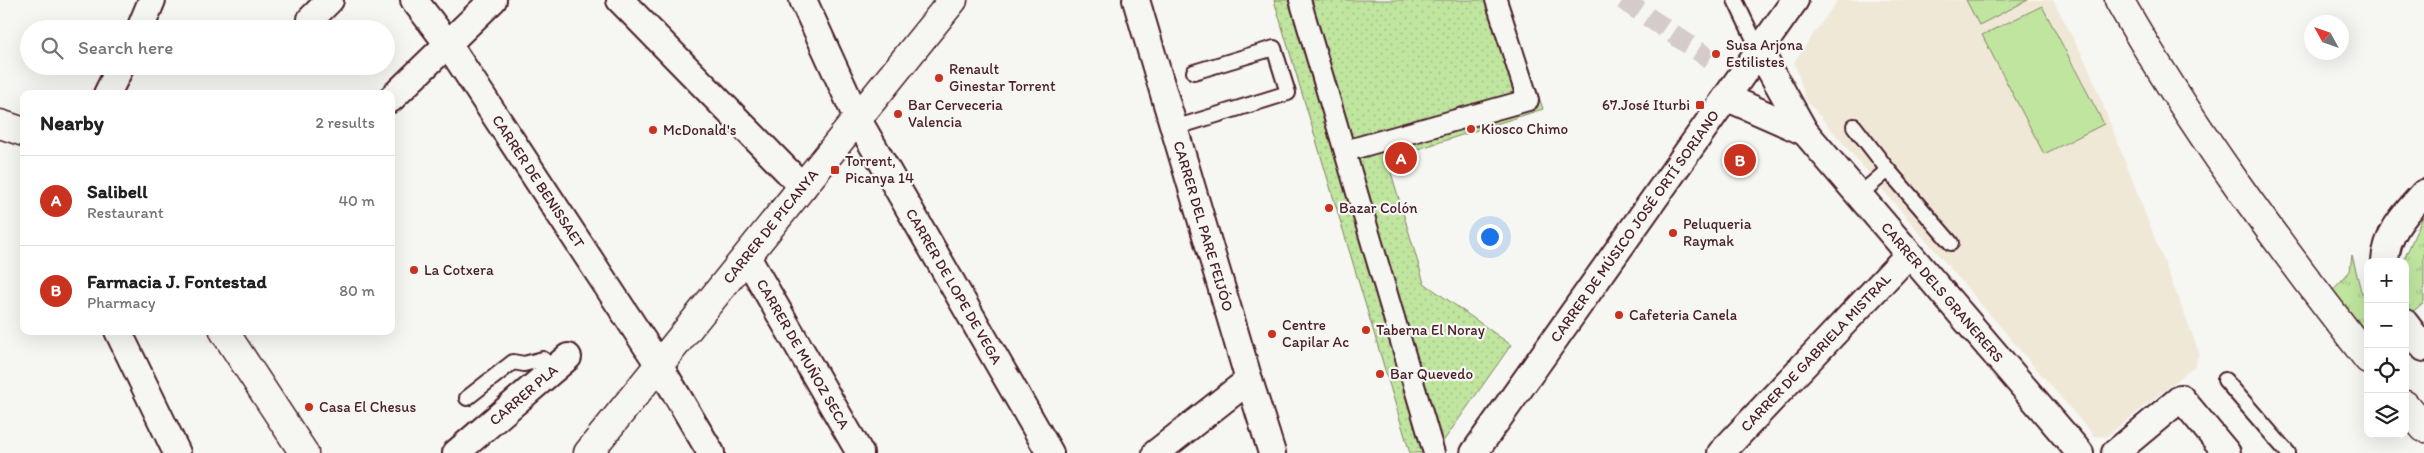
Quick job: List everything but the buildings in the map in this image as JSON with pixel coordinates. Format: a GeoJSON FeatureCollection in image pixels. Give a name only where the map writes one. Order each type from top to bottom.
{"type":"FeatureCollection","features":[{"type":"Feature","properties":{"kind":"street"},"geometry":{"type":"LineString","coordinates":[[144,20],[152,0]]}},
{"type":"Feature","properties":{"kind":"street"},"geometry":{"type":"LineString","coordinates":[[311,19],[330,0]]}},
{"type":"Feature","properties":{"kind":"street","name":"CARRER DE BENISSAET"},"geometry":{"type":"LineString","coordinates":[[414,0],[448,44],[659,365],[712,453]]}},
{"type":"Feature","properties":{"kind":"street"},"geometry":{"type":"LineString","coordinates":[[395,95],[493,0]]}},
{"type":"Feature","properties":{"kind":"street"},"geometry":{"type":"LineString","coordinates":[[620,0],[803,188]]}},
{"type":"Feature","properties":{"kind":"street","name":"CARRER DE LOPE DE VEGA"},"geometry":{"type":"LineString","coordinates":[[803,0],[858,120],[1050,453]]}},
{"type":"Feature","properties":{"kind":"street","name":"CARRER DE PICANYA"},"geometry":{"type":"LineString","coordinates":[[588,453],[953,0]]}},
{"type":"Feature","properties":{"kind":"street","name":"CARRER DEL PARE FEIJÓO"},"geometry":{"type":"LineString","coordinates":[[1136,0],[1272,453]]}},
{"type":"Feature","properties":{"kind":"street"},"geometry":{"type":"LineString","coordinates":[[1300,0],[1434,453]]}},
{"type":"Feature","properties":{"kind":"street","name":"CARRER DE MÚSICO JOSÉ ORTÍ SORIANO"},"geometry":{"type":"LineString","coordinates":[[1474,453],[1728,98],[1795,0]]}},
{"type":"Feature","properties":{"kind":"street"},"geometry":{"type":"LineString","coordinates":[[2119,0],[2142,41],[2229,174],[2298,270],[2364,354]]}},
{"type":"Feature","properties":{"kind":"street"},"geometry":{"type":"LineString","coordinates":[[1345,151],[1528,100],[1500,1]]}},
{"type":"Feature","properties":{"kind":"street","name":"CARRER DELS GRANERERS"},"geometry":{"type":"LineString","coordinates":[[1759,50],[1805,132],[2080,453]]}},
{"type":"Feature","properties":{"kind":"street"},"geometry":{"type":"LineString","coordinates":[[108,90],[116,75]]}},
{"type":"Feature","properties":{"kind":"street","name":"CARRER DELS GRANERERS"},"geometry":{"type":"LineString","coordinates":[[1728,98],[1805,132]]}},
{"type":"Feature","properties":{"kind":"street"},"geometry":{"type":"LineString","coordinates":[[0,124],[20,131]]}},
{"type":"Feature","properties":{"kind":"street"},"geometry":{"type":"LineString","coordinates":[[2386,258],[2391,235],[2403,216],[2424,193]]}},
{"type":"Feature","properties":{"kind":"street","name":"CARRER DE GABRIELA MISTRAL"},"geometry":{"type":"LineString","coordinates":[[1721,453],[1909,254]]}},
{"type":"Feature","properties":{"kind":"street","name":"CARRER DE MUÑOZ SECA"},"geometry":{"type":"LineString","coordinates":[[747,257],[860,453]]}},
{"type":"Feature","properties":{"kind":"street"},"geometry":{"type":"LineString","coordinates":[[2409,328],[2424,348]]}},
{"type":"Feature","properties":{"kind":"street"},"geometry":{"type":"LineString","coordinates":[[120,335],[177,453]]}},
{"type":"Feature","properties":{"kind":"street"},"geometry":{"type":"LineString","coordinates":[[227,335],[304,453]]}},
{"type":"Feature","properties":{"kind":"street","name":"CARRER PLA"},"geometry":{"type":"LineString","coordinates":[[456,453],[560,363]]}},
{"type":"Feature","properties":{"kind":"street"},"geometry":{"type":"LineString","coordinates":[[1156,453],[1249,380]]}},
{"type":"Feature","properties":{"kind":"street"},"geometry":{"type":"LineString","coordinates":[[2115,453],[2181,398],[2227,453]]}},
{"type":"Feature","properties":{"kind":"street"},"geometry":{"type":"LineString","coordinates":[[2409,410],[2424,428]]}},
{"type":"Feature","properties":{"kind":"lane"},"geometry":{"type":"LineString","coordinates":[[1735,0],[1759,50]]}},
{"type":"Feature","properties":{"kind":"lane"},"geometry":{"type":"LineString","coordinates":[[1174,128],[1288,93],[1274,48],[1194,72]]}},
{"type":"Feature","properties":{"kind":"lane"},"geometry":{"type":"LineString","coordinates":[[1854,126],[1888,170],[1951,243]]}},
{"type":"Feature","properties":{"kind":"lane"},"geometry":{"type":"LineString","coordinates":[[1859,196],[1888,170]]}},
{"type":"Feature","properties":{"kind":"lane"},"geometry":{"type":"LineString","coordinates":[[467,398],[513,362],[524,364],[543,359],[560,363]]}},
{"type":"Feature","properties":{"kind":"lane"},"geometry":{"type":"LineString","coordinates":[[2225,380],[2288,453]]}},
{"type":"Feature","properties":{"kind":"shaded area"},"geometry":{"type":"Polygon","coordinates":[[[1838,0],[2053,0],[2088,66],[2199,352],[2195,366],[2106,437],[2094,436],[1806,100],[1794,62],[1838,0]]]}},
{"type":"Feature","properties":{"kind":"green space"},"geometry":{"type":"Polygon","coordinates":[[[1274,0],[1506,0],[1543,109],[1387,159],[1424,283],[1511,345],[1435,453],[1410,453],[1274,0]]]}},
{"type":"Feature","properties":{"kind":"green space"},"geometry":{"type":"Polygon","coordinates":[[[1966,0],[2028,0],[1979,25],[1966,0]]]}},
{"type":"Feature","properties":{"kind":"green space"},"geometry":{"type":"Polygon","coordinates":[[[2042,6],[2104,124],[2044,154],[1982,35],[2042,6]]]}},
{"type":"Feature","properties":{"kind":"green space"},"geometry":{"type":"Polygon","coordinates":[[[2424,214],[2424,302],[2409,315],[2409,258],[2405,258],[2424,214]]]}},
{"type":"Feature","properties":{"kind":"green space"},"geometry":{"type":"Polygon","coordinates":[[[2352,255],[2361,291],[2364,294],[2364,329],[2333,290],[2350,271],[2352,255]]]}},
{"type":"Feature","properties":{"kind":"tunnel"},"geometry":{"type":"LineString","coordinates":[[1623,0],[1710,59]]}},
{"type":"Feature","properties":{"kind":"place","name":"Susa Arjona Estilistes"},"geometry":{"type":"Point","coordinates":[1716,54]}},
{"type":"Feature","properties":{"kind":"place","name":"Renault Ginestar Torrent"},"geometry":{"type":"Point","coordinates":[939,78]}},
{"type":"Feature","properties":{"kind":"place","name":"67.José Iturbi"},"geometry":{"type":"Point","coordinates":[1700,105]}},
{"type":"Feature","properties":{"kind":"place","name":"Bar Cerveceria Valencia"},"geometry":{"type":"Point","coordinates":[898,114]}},
{"type":"Feature","properties":{"kind":"place","name":"Kiosco Chimo"},"geometry":{"type":"Point","coordinates":[1471,129]}},
{"type":"Feature","properties":{"kind":"place","name":"McDonald's"},"geometry":{"type":"Point","coordinates":[653,130]}},
{"type":"Feature","properties":{"kind":"place","name":"Salibell"},"geometry":{"type":"Point","coordinates":[1401,158]}},
{"type":"Feature","properties":{"kind":"place","name":"Farmacia J. Fontestad"},"geometry":{"type":"Point","coordinates":[1740,160]}},
{"type":"Feature","properties":{"kind":"place","name":"Torrent, Picanya 14"},"geometry":{"type":"Point","coordinates":[835,170]}},
{"type":"Feature","properties":{"kind":"place","name":"Bazar Colón"},"geometry":{"type":"Point","coordinates":[1329,208]}},
{"type":"Feature","properties":{"kind":"place","name":"Peluqueria Raymak"},"geometry":{"type":"Point","coordinates":[1673,233]}},
{"type":"Feature","properties":{"kind":"place","name":"La Cotxera"},"geometry":{"type":"Point","coordinates":[414,270]}},
{"type":"Feature","properties":{"kind":"place","name":"Cafeteria Canela"},"geometry":{"type":"Point","coordinates":[1619,315]}},
{"type":"Feature","properties":{"kind":"place","name":"Taberna El Noray"},"geometry":{"type":"Point","coordinates":[1366,330]}},
{"type":"Feature","properties":{"kind":"place","name":"Centre Capilar Ac"},"geometry":{"type":"Point","coordinates":[1272,334]}},
{"type":"Feature","properties":{"kind":"place","name":"Bar Quevedo"},"geometry":{"type":"Point","coordinates":[1380,374]}},
{"type":"Feature","properties":{"kind":"place","name":"Casa El Chesus"},"geometry":{"type":"Point","coordinates":[309,407]}}]}
